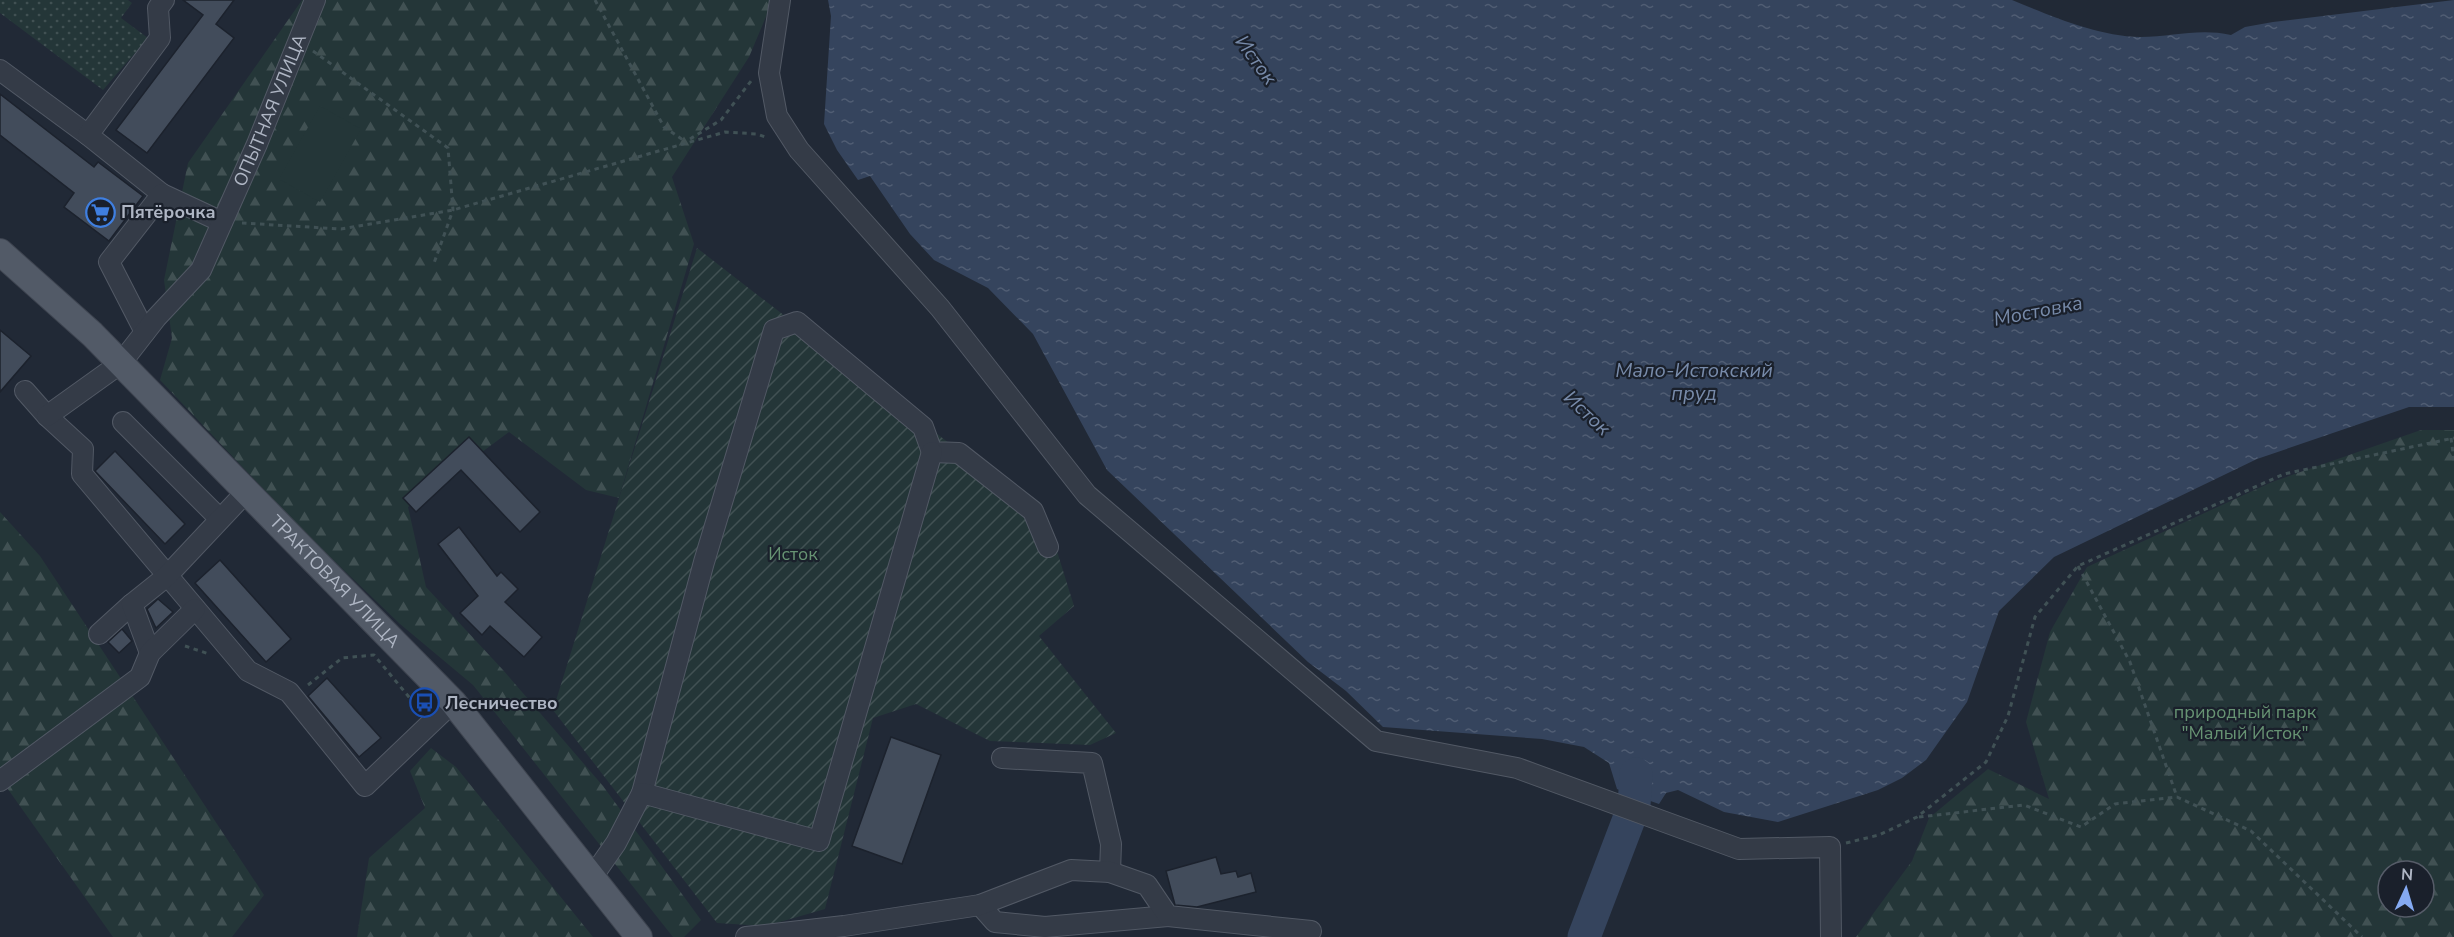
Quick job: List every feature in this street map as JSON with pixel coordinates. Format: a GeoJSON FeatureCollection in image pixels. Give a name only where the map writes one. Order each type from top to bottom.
{"type":"FeatureCollection","features":[{"type":"Feature","properties":{"kind":"main road","name":"ТРАКТОВАЯ УЛИЦА"},"geometry":{"type":"LineString","coordinates":[[0,252],[122,363],[453,702],[639,937]]}},
{"type":"Feature","properties":{"kind":"street"},"geometry":{"type":"LineString","coordinates":[[88,135],[160,38],[158,8],[164,0]]}},
{"type":"Feature","properties":{"kind":"street","name":"ОПЫТНАЯ УЛИЦА"},"geometry":{"type":"LineString","coordinates":[[46,417],[122,363],[145,332],[201,270],[300,42],[315,0]]}},
{"type":"Feature","properties":{"kind":"street"},"geometry":{"type":"LineString","coordinates":[[780,0],[769,74],[777,116],[799,150],[940,308],[1087,495],[1376,741],[1517,768],[1739,849],[1830,847],[1831,937]]}},
{"type":"Feature","properties":{"kind":"street"},"geometry":{"type":"LineString","coordinates":[[0,70],[88,135],[162,194],[222,222]]}},
{"type":"Feature","properties":{"kind":"street"},"geometry":{"type":"LineString","coordinates":[[145,332],[109,262],[162,194]]}},
{"type":"Feature","properties":{"kind":"street"},"geometry":{"type":"LineString","coordinates":[[593,876],[616,843],[642,793],[704,562],[774,330],[797,322],[923,427],[932,452],[819,841],[642,793]]}},
{"type":"Feature","properties":{"kind":"street"},"geometry":{"type":"LineString","coordinates":[[25,391],[46,417],[83,449],[82,474],[232,653],[248,671],[289,692],[364,786],[453,702]]}},
{"type":"Feature","properties":{"kind":"street"},"geometry":{"type":"LineString","coordinates":[[123,422],[219,518]]}},
{"type":"Feature","properties":{"kind":"street"},"geometry":{"type":"LineString","coordinates":[[932,452],[959,453],[1033,511],[1048,547]]}},
{"type":"Feature","properties":{"kind":"street"},"geometry":{"type":"LineString","coordinates":[[99,634],[167,576],[219,518],[246,492]]}},
{"type":"Feature","properties":{"kind":"street"},"geometry":{"type":"LineString","coordinates":[[132,604],[157,646]]}},
{"type":"Feature","properties":{"kind":"street"},"geometry":{"type":"LineString","coordinates":[[0,782],[140,677],[157,646],[195,609]]}},
{"type":"Feature","properties":{"kind":"street"},"geometry":{"type":"LineString","coordinates":[[1002,758],[1092,763],[1111,844],[1110,872]]}},
{"type":"Feature","properties":{"kind":"street"},"geometry":{"type":"LineString","coordinates":[[746,937],[846,932],[980,905],[1071,870],[1110,872],[1147,885],[1168,916]]}},
{"type":"Feature","properties":{"kind":"street"},"geometry":{"type":"LineString","coordinates":[[980,905],[995,922],[1045,927],[1168,916],[1311,930]]}},
{"type":"Feature","properties":{"kind":"path"},"geometry":{"type":"LineString","coordinates":[[595,0],[664,126],[686,142]]}},
{"type":"Feature","properties":{"kind":"path"},"geometry":{"type":"LineString","coordinates":[[300,42],[448,148],[453,210],[433,266]]}},
{"type":"Feature","properties":{"kind":"path"},"geometry":{"type":"LineString","coordinates":[[686,142],[721,120],[756,75],[769,74]]}},
{"type":"Feature","properties":{"kind":"path"},"geometry":{"type":"LineString","coordinates":[[222,222],[341,229],[453,210],[725,132],[757,134],[799,150]]}},
{"type":"Feature","properties":{"kind":"path"},"geometry":{"type":"LineString","coordinates":[[1830,847],[1880,835],[1917,817],[1986,762],[2008,716],[2035,617],[2078,566],[2284,474],[2452,438],[2454,461]]}},
{"type":"Feature","properties":{"kind":"path"},"geometry":{"type":"LineString","coordinates":[[2078,566],[2130,662],[2177,797]]}},
{"type":"Feature","properties":{"kind":"path"},"geometry":{"type":"LineString","coordinates":[[157,646],[212,655],[232,653]]}},
{"type":"Feature","properties":{"kind":"path"},"geometry":{"type":"LineString","coordinates":[[289,692],[309,684],[342,658],[374,655],[419,709]]}},
{"type":"Feature","properties":{"kind":"path"},"geometry":{"type":"LineString","coordinates":[[1917,817],[2024,805],[2081,827],[2115,804],[2177,797],[2251,831],[2362,937]]}},
{"type":"Feature","properties":{"kind":"green space"},"geometry":{"type":"Polygon","coordinates":[[[0,0],[128,0],[132,3],[121,18],[148,38],[103,90],[0,13],[0,0]]]}},
{"type":"Feature","properties":{"kind":"green space"},"geometry":{"type":"Polygon","coordinates":[[[302,0],[773,0],[749,57],[672,177],[694,244],[619,498],[586,490],[509,432],[408,507],[426,587],[503,670],[603,786],[701,920],[684,937],[673,937],[473,685],[400,624],[304,532],[160,380],[172,338],[164,280],[188,163],[302,0]]]}},
{"type":"Feature","properties":{"kind":"green space"},"geometry":{"type":"Polygon","coordinates":[[[320,106],[361,129],[320,202],[279,179],[320,106]]]}},
{"type":"Feature","properties":{"kind":"green space","name":"Исток"},"geometry":{"type":"Polygon","coordinates":[[[697,248],[1047,519],[1074,606],[1039,636],[1116,733],[1090,745],[990,741],[916,704],[873,718],[825,909],[766,926],[717,923],[553,710],[697,248]]]}},
{"type":"Feature","properties":{"kind":"green space","name":"природный парк \"Малый Исток\""},"geometry":{"type":"Polygon","coordinates":[[[2421,430],[2454,430],[2454,937],[1856,937],[1912,861],[1929,818],[1988,769],[2049,799],[2026,722],[2050,632],[2087,567],[2272,482],[2421,430]]]}},
{"type":"Feature","properties":{"kind":"green space"},"geometry":{"type":"Polygon","coordinates":[[[0,512],[40,556],[264,895],[232,937],[113,937],[0,778],[0,512]]]}},
{"type":"Feature","properties":{"kind":"green space"},"geometry":{"type":"Polygon","coordinates":[[[431,748],[456,767],[593,937],[357,937],[369,858],[425,808],[410,771],[431,748]]]}},
{"type":"Feature","properties":{"kind":"water","name":"Мало-Истокский пруд"},"geometry":{"type":"Polygon","coordinates":[[[828,0],[2012,0],[2091,29],[2124,36],[2152,37],[2208,32],[2231,35],[2245,27],[2273,22],[2454,0],[2454,407],[2409,407],[2257,459],[2054,557],[1999,611],[1967,702],[1926,760],[1902,778],[1878,790],[1778,822],[1724,812],[1678,790],[1666,793],[1659,804],[1642,798],[1639,808],[1628,804],[1631,794],[1617,789],[1609,763],[1584,747],[1542,739],[1383,727],[1346,691],[1308,662],[1107,470],[1033,334],[988,288],[934,260],[910,234],[870,176],[858,180],[837,150],[824,124],[831,16],[828,0]]]}},
{"type":"Feature","properties":{"kind":"building"},"geometry":{"type":"Polygon","coordinates":[[[183,0],[234,0],[216,24],[234,38],[147,153],[116,130],[203,15],[183,0]]]}},
{"type":"Feature","properties":{"kind":"building"},"geometry":{"type":"Polygon","coordinates":[[[0,94],[94,167],[98,162],[143,196],[109,241],[64,207],[74,193],[0,135],[0,94]]]}},
{"type":"Feature","properties":{"kind":"building"},"geometry":{"type":"Polygon","coordinates":[[[0,330],[31,356],[0,392],[0,330]]]}},
{"type":"Feature","properties":{"kind":"building"},"geometry":{"type":"Polygon","coordinates":[[[469,437],[540,512],[520,532],[461,470],[416,512],[403,498],[469,437]]]}},
{"type":"Feature","properties":{"kind":"building"},"geometry":{"type":"Polygon","coordinates":[[[115,451],[185,524],[165,544],[95,471],[115,451]]]}},
{"type":"Feature","properties":{"kind":"building"},"geometry":{"type":"Polygon","coordinates":[[[459,527],[497,576],[501,572],[518,589],[505,602],[542,637],[524,657],[490,626],[482,635],[460,613],[478,596],[438,544],[459,527]]]}},
{"type":"Feature","properties":{"kind":"building"},"geometry":{"type":"Polygon","coordinates":[[[220,560],[291,639],[266,662],[195,583],[220,560]]]}},
{"type":"Feature","properties":{"kind":"building"},"geometry":{"type":"Polygon","coordinates":[[[158,599],[173,612],[156,628],[147,609],[158,599]]]}},
{"type":"Feature","properties":{"kind":"building"},"geometry":{"type":"Polygon","coordinates":[[[122,629],[132,641],[119,653],[108,642],[122,629]]]}},
{"type":"Feature","properties":{"kind":"building"},"geometry":{"type":"Polygon","coordinates":[[[327,678],[381,738],[359,757],[308,696],[327,678]]]}},
{"type":"Feature","properties":{"kind":"building"},"geometry":{"type":"Polygon","coordinates":[[[891,737],[941,755],[902,864],[852,846],[891,737]]]}},
{"type":"Feature","properties":{"kind":"building"},"geometry":{"type":"Polygon","coordinates":[[[1216,857],[1221,874],[1236,871],[1238,877],[1251,873],[1256,892],[1197,907],[1175,905],[1166,871],[1216,857]]]}},
{"type":"Feature","properties":{"kind":"waterway","name":"Исток"},"geometry":{"type":"LineString","coordinates":[[1584,937],[1634,806],[1636,774]]}},
{"type":"Feature","properties":{"kind":"place","name":"Пятёрочка"},"geometry":{"type":"Point","coordinates":[100,212]}},
{"type":"Feature","properties":{"kind":"place","name":"Лесничество"},"geometry":{"type":"Point","coordinates":[424,703]}},
{"type":"Feature","properties":{"kind":"water label","name":"Мостовка"},"geometry":{"type":"Point","coordinates":[2038,311]}}]}
